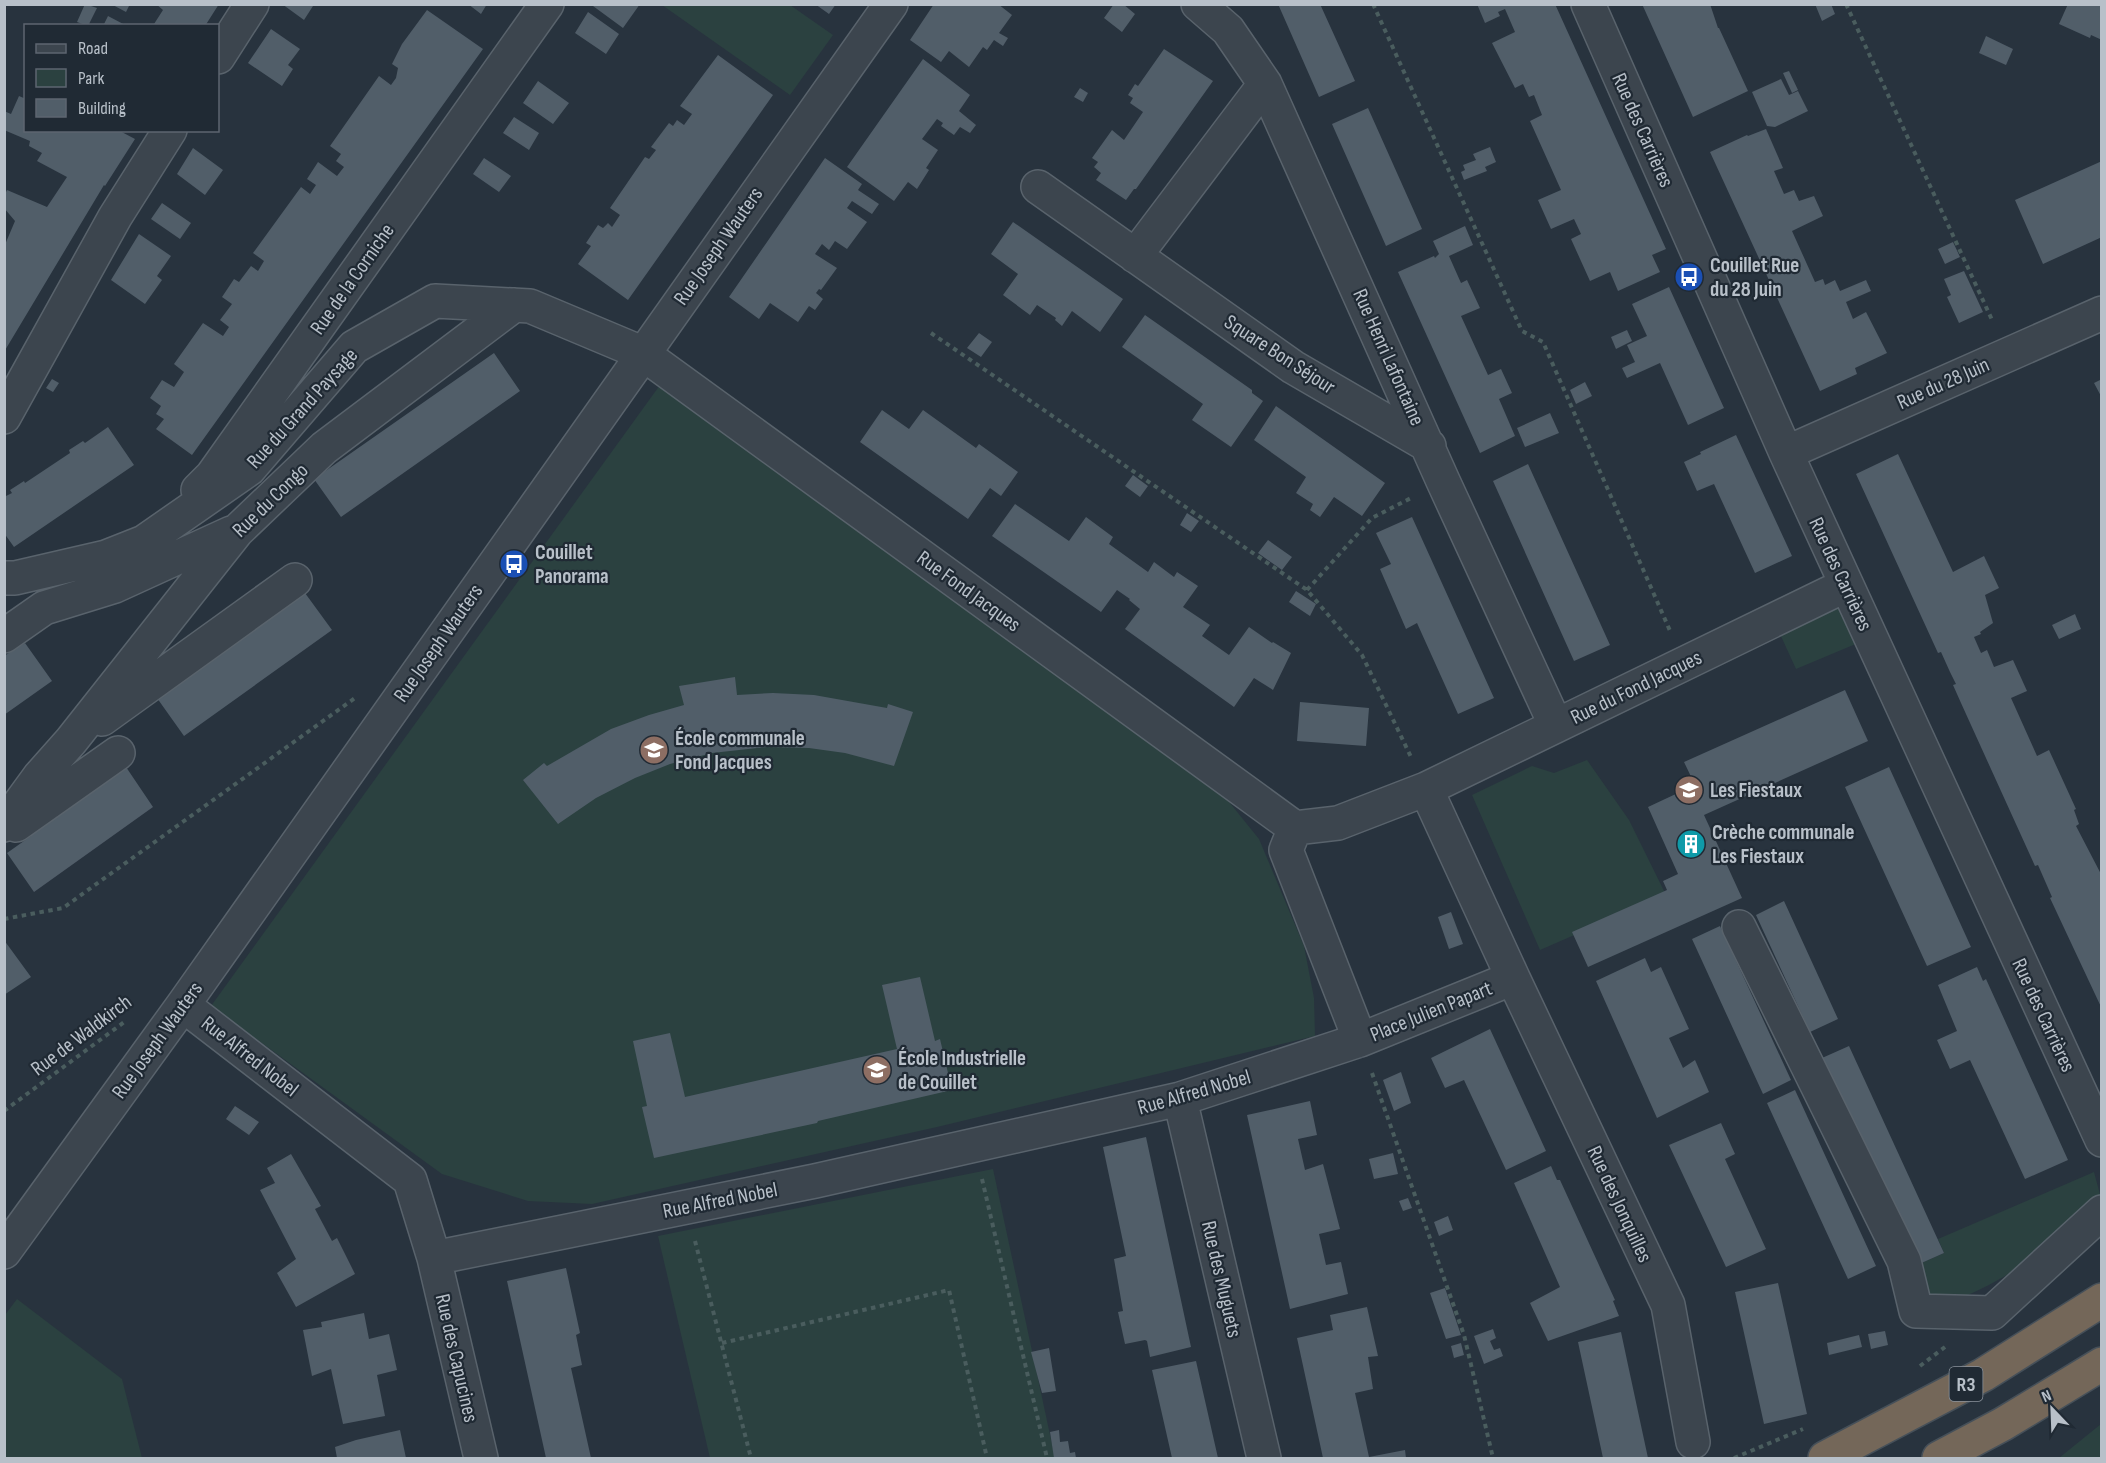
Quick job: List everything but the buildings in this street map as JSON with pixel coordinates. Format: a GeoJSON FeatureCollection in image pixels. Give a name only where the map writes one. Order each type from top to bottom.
{"type":"FeatureCollection","features":[{"type":"Feature","properties":{"kind":"highway","name":"R3"},"geometry":{"type":"LineString","coordinates":[[1826,1458],[1983,1375],[2102,1300]]}},
{"type":"Feature","properties":{"kind":"highway","name":"R3"},"geometry":{"type":"LineString","coordinates":[[1939,1458],[2003,1424],[2102,1364]]}},
{"type":"Feature","properties":{"kind":"street"},"geometry":{"type":"LineString","coordinates":[[219,55],[252,4]]}},
{"type":"Feature","properties":{"kind":"street","name":"Rue de la Corniche"},"geometry":{"type":"LineString","coordinates":[[144,542],[212,476],[548,4]]}},
{"type":"Feature","properties":{"kind":"street","name":"Rue Joseph Wauters"},"geometry":{"type":"LineString","coordinates":[[4,1252],[183,1005],[642,352],[891,4]]}},
{"type":"Feature","properties":{"kind":"street","name":"Rue Henri Lafontaine"},"geometry":{"type":"LineString","coordinates":[[1198,4],[1228,30],[1265,84],[1556,726]]}},
{"type":"Feature","properties":{"kind":"street","name":"Rue des Carrières"},"geometry":{"type":"LineString","coordinates":[[1588,4],[1786,453],[2102,1140]]}},
{"type":"Feature","properties":{"kind":"street"},"geometry":{"type":"LineString","coordinates":[[1135,256],[1265,84]]}},
{"type":"Feature","properties":{"kind":"street"},"geometry":{"type":"LineString","coordinates":[[4,417],[115,217],[169,132]]}},
{"type":"Feature","properties":{"kind":"street","name":"Square Bon Séjour"},"geometry":{"type":"LineString","coordinates":[[1038,187],[1293,367],[1429,446]]}},
{"type":"Feature","properties":{"kind":"street","name":"Rue du Grand Paysage"},"geometry":{"type":"LineString","coordinates":[[4,578],[15,578],[106,558],[144,542],[249,469],[354,347],[435,301],[530,306],[642,352]]}},
{"type":"Feature","properties":{"kind":"street","name":"Rue du Congo"},"geometry":{"type":"LineString","coordinates":[[4,825],[39,777],[71,741],[237,531],[324,448],[514,305]]}},
{"type":"Feature","properties":{"kind":"street","name":"Rue du 28 Juin"},"geometry":{"type":"LineString","coordinates":[[1786,453],[2102,313]]}},
{"type":"Feature","properties":{"kind":"street","name":"Rue Fond Jacques"},"geometry":{"type":"LineString","coordinates":[[642,352],[1295,828]]}},
{"type":"Feature","properties":{"kind":"street"},"geometry":{"type":"LineString","coordinates":[[4,636],[44,608],[115,586],[237,531]]}},
{"type":"Feature","properties":{"kind":"street","name":"Rue du Congo"},"geometry":{"type":"LineString","coordinates":[[71,741],[295,580]]}},
{"type":"Feature","properties":{"kind":"street","name":"Rue du Fond Jacques"},"geometry":{"type":"LineString","coordinates":[[1426,789],[1846,585]]}},
{"type":"Feature","properties":{"kind":"street"},"geometry":{"type":"LineString","coordinates":[[4,833],[118,753]]}},
{"type":"Feature","properties":{"kind":"street"},"geometry":{"type":"LineString","coordinates":[[1295,828],[1338,823],[1426,789]]}},
{"type":"Feature","properties":{"kind":"street","name":"Place Julien Papart"},"geometry":{"type":"LineString","coordinates":[[1295,828],[1286,850],[1360,1040],[1513,978],[1426,789]]}},
{"type":"Feature","properties":{"kind":"street"},"geometry":{"type":"LineString","coordinates":[[1739,927],[1904,1261],[1916,1311],[1992,1313],[2102,1212]]}},
{"type":"Feature","properties":{"kind":"street","name":"Rue des Jonquilles"},"geometry":{"type":"LineString","coordinates":[[1513,978],[1668,1305],[1693,1442]]}},
{"type":"Feature","properties":{"kind":"street","name":"Rue Alfred Nobel"},"geometry":{"type":"LineString","coordinates":[[183,1005],[410,1180],[434,1258],[974,1146],[1180,1099],[1360,1040]]}},
{"type":"Feature","properties":{"kind":"street","name":"Rue des Muguets"},"geometry":{"type":"LineString","coordinates":[[1180,1099],[1264,1458]]}},
{"type":"Feature","properties":{"kind":"street","name":"Rue des Capucines"},"geometry":{"type":"LineString","coordinates":[[434,1258],[481,1458]]}},
{"type":"Feature","properties":{"kind":"path"},"geometry":{"type":"LineString","coordinates":[[1373,4],[1522,331],[1543,342],[1684,663]]}},
{"type":"Feature","properties":{"kind":"path"},"geometry":{"type":"LineString","coordinates":[[1846,4],[2008,354]]}},
{"type":"Feature","properties":{"kind":"path"},"geometry":{"type":"LineString","coordinates":[[931,333],[1307,590],[1362,655],[1426,789]]}},
{"type":"Feature","properties":{"kind":"path"},"geometry":{"type":"LineString","coordinates":[[1307,590],[1372,518],[1443,481]]}},
{"type":"Feature","properties":{"kind":"path"},"geometry":{"type":"LineString","coordinates":[[4,919],[63,908],[357,697]]}},
{"type":"Feature","properties":{"kind":"path","name":"Rue de Waldkirch"},"geometry":{"type":"LineString","coordinates":[[4,1111],[146,1005],[183,1005]]}},
{"type":"Feature","properties":{"kind":"path"},"geometry":{"type":"LineString","coordinates":[[1360,1040],[1464,1335],[1493,1458]]}},
{"type":"Feature","properties":{"kind":"path"},"geometry":{"type":"LineString","coordinates":[[974,1146],[1047,1458]]}},
{"type":"Feature","properties":{"kind":"path"},"geometry":{"type":"LineString","coordinates":[[686,1207],[751,1458]]}},
{"type":"Feature","properties":{"kind":"path"},"geometry":{"type":"LineString","coordinates":[[722,1343],[949,1290],[987,1458]]}},
{"type":"Feature","properties":{"kind":"green space"},"geometry":{"type":"Polygon","coordinates":[[[662,5],[790,5],[833,35],[790,95],[662,5]]]}},
{"type":"Feature","properties":{"kind":"green space"},"geometry":{"type":"Polygon","coordinates":[[[660,385],[1217,787],[1259,839],[1304,946],[1314,998],[1315,1036],[937,1127],[592,1204],[528,1201],[442,1174],[211,1006],[660,385]]]}},
{"type":"Feature","properties":{"kind":"green space"},"geometry":{"type":"Polygon","coordinates":[[[1841,607],[1858,643],[1796,669],[1780,634],[1841,607]]]}},
{"type":"Feature","properties":{"kind":"green space"},"geometry":{"type":"Polygon","coordinates":[[[1587,760],[1629,820],[1666,895],[1540,950],[1472,795],[1532,766],[1554,773],[1587,760]]]}},
{"type":"Feature","properties":{"kind":"green space"},"geometry":{"type":"Polygon","coordinates":[[[993,1169],[1055,1458],[710,1458],[658,1236],[993,1169]]]}},
{"type":"Feature","properties":{"kind":"green space"},"geometry":{"type":"Polygon","coordinates":[[[2094,1172],[2101,1198],[2064,1232],[2011,1273],[1934,1312],[1917,1265],[1944,1253],[1938,1239],[2094,1172]]]}},
{"type":"Feature","properties":{"kind":"green space"},"geometry":{"type":"Polygon","coordinates":[[[17,1299],[122,1379],[142,1458],[5,1458],[5,1315],[17,1299]]]}},
{"type":"Feature","properties":{"kind":"green space"},"geometry":{"type":"Polygon","coordinates":[[[2101,1424],[2101,1458],[2059,1458],[2101,1424]]]}},
{"type":"Feature","properties":{"kind":"place","name":"Couillet Rue du 28 Juin"},"geometry":{"type":"Point","coordinates":[1689,277]}},
{"type":"Feature","properties":{"kind":"place","name":"Couillet Panorama"},"geometry":{"type":"Point","coordinates":[514,564]}},
{"type":"Feature","properties":{"kind":"place","name":"École communale Fond Jacques"},"geometry":{"type":"Point","coordinates":[654,750]}},
{"type":"Feature","properties":{"kind":"place","name":"Les Fiestaux"},"geometry":{"type":"Point","coordinates":[1689,790]}},
{"type":"Feature","properties":{"kind":"place","name":"Crèche communale Les Fiestaux"},"geometry":{"type":"Point","coordinates":[1691,844]}},
{"type":"Feature","properties":{"kind":"place","name":"École Industrielle de Couillet"},"geometry":{"type":"Point","coordinates":[877,1070]}}]}
